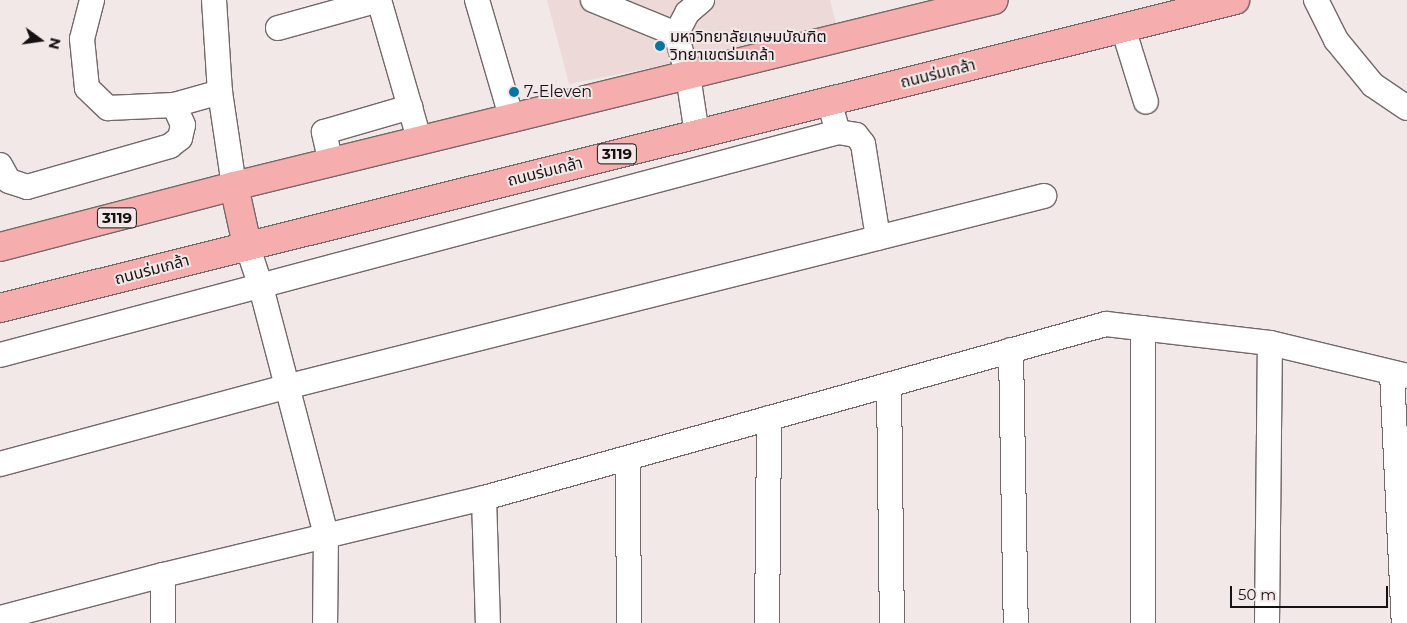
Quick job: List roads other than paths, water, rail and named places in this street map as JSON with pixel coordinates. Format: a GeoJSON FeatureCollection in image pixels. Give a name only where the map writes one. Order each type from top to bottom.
{"type":"FeatureCollection","features":[{"type":"Feature","properties":{"kind":"main road","name":"3119"},"geometry":{"type":"LineString","coordinates":[[0,247],[234,186],[512,120],[994,0]]}},
{"type":"Feature","properties":{"kind":"main road","name":"ถนนร่มเกล้า"},"geometry":{"type":"LineString","coordinates":[[0,308],[1235,0]]}},
{"type":"Feature","properties":{"kind":"main road"},"geometry":{"type":"LineString","coordinates":[[234,186],[247,245]]}},
{"type":"Feature","properties":{"kind":"street"},"geometry":{"type":"LineString","coordinates":[[92,0],[82,39],[86,88],[108,108],[174,105],[220,92]]}},
{"type":"Feature","properties":{"kind":"street"},"geometry":{"type":"LineString","coordinates":[[214,0],[220,92],[234,186]]}},
{"type":"Feature","properties":{"kind":"street"},"geometry":{"type":"LineString","coordinates":[[278,28],[379,0],[420,142]]}},
{"type":"Feature","properties":{"kind":"street"},"geometry":{"type":"LineString","coordinates":[[477,0],[512,120]]}},
{"type":"Feature","properties":{"kind":"street"},"geometry":{"type":"LineString","coordinates":[[593,0],[676,34]]}},
{"type":"Feature","properties":{"kind":"street"},"geometry":{"type":"LineString","coordinates":[[697,134],[688,76],[676,34],[687,13],[702,0]]}},
{"type":"Feature","properties":{"kind":"street"},"geometry":{"type":"LineString","coordinates":[[1316,0],[1336,40],[1373,85],[1407,108]]}},
{"type":"Feature","properties":{"kind":"street"},"geometry":{"type":"LineString","coordinates":[[1122,28],[1146,102]]}},
{"type":"Feature","properties":{"kind":"street"},"geometry":{"type":"LineString","coordinates":[[828,102],[838,132]]}},
{"type":"Feature","properties":{"kind":"street"},"geometry":{"type":"LineString","coordinates":[[0,165],[9,181],[27,187],[170,146],[180,138],[183,125],[174,105]]}},
{"type":"Feature","properties":{"kind":"street"},"geometry":{"type":"LineString","coordinates":[[331,163],[324,132],[410,107]]}},
{"type":"Feature","properties":{"kind":"street"},"geometry":{"type":"LineString","coordinates":[[0,356],[838,132],[856,135],[863,144],[878,238]]}},
{"type":"Feature","properties":{"kind":"street"},"geometry":{"type":"LineString","coordinates":[[0,464],[286,386],[1044,196]]}},
{"type":"Feature","properties":{"kind":"street"},"geometry":{"type":"LineString","coordinates":[[247,245],[261,287],[326,534],[325,623]]}},
{"type":"Feature","properties":{"kind":"street"},"geometry":{"type":"LineString","coordinates":[[0,618],[37,616],[163,575],[326,534],[484,498],[1106,324],[1270,343],[1400,375],[1404,623]]}},
{"type":"Feature","properties":{"kind":"street"},"geometry":{"type":"LineString","coordinates":[[1143,328],[1144,623]]}},
{"type":"Feature","properties":{"kind":"street"},"geometry":{"type":"LineString","coordinates":[[1268,623],[1270,343]]}},
{"type":"Feature","properties":{"kind":"street"},"geometry":{"type":"LineString","coordinates":[[1011,350],[1016,623]]}},
{"type":"Feature","properties":{"kind":"street"},"geometry":{"type":"LineString","coordinates":[[889,384],[892,623]]}},
{"type":"Feature","properties":{"kind":"street"},"geometry":{"type":"LineString","coordinates":[[767,623],[768,418]]}},
{"type":"Feature","properties":{"kind":"street"},"geometry":{"type":"LineString","coordinates":[[628,458],[629,623]]}},
{"type":"Feature","properties":{"kind":"street"},"geometry":{"type":"LineString","coordinates":[[484,498],[488,623]]}},
{"type":"Feature","properties":{"kind":"street"},"geometry":{"type":"LineString","coordinates":[[163,575],[163,623]]}},
{"type":"Feature","properties":{"kind":"place","name":"มหาวิทยาลัยเกษมบัณฑิต วิทยาเขตร่มเกล้า"},"geometry":{"type":"Point","coordinates":[660,46]}},
{"type":"Feature","properties":{"kind":"place","name":"7-Eleven"},"geometry":{"type":"Point","coordinates":[514,92]}}]}
